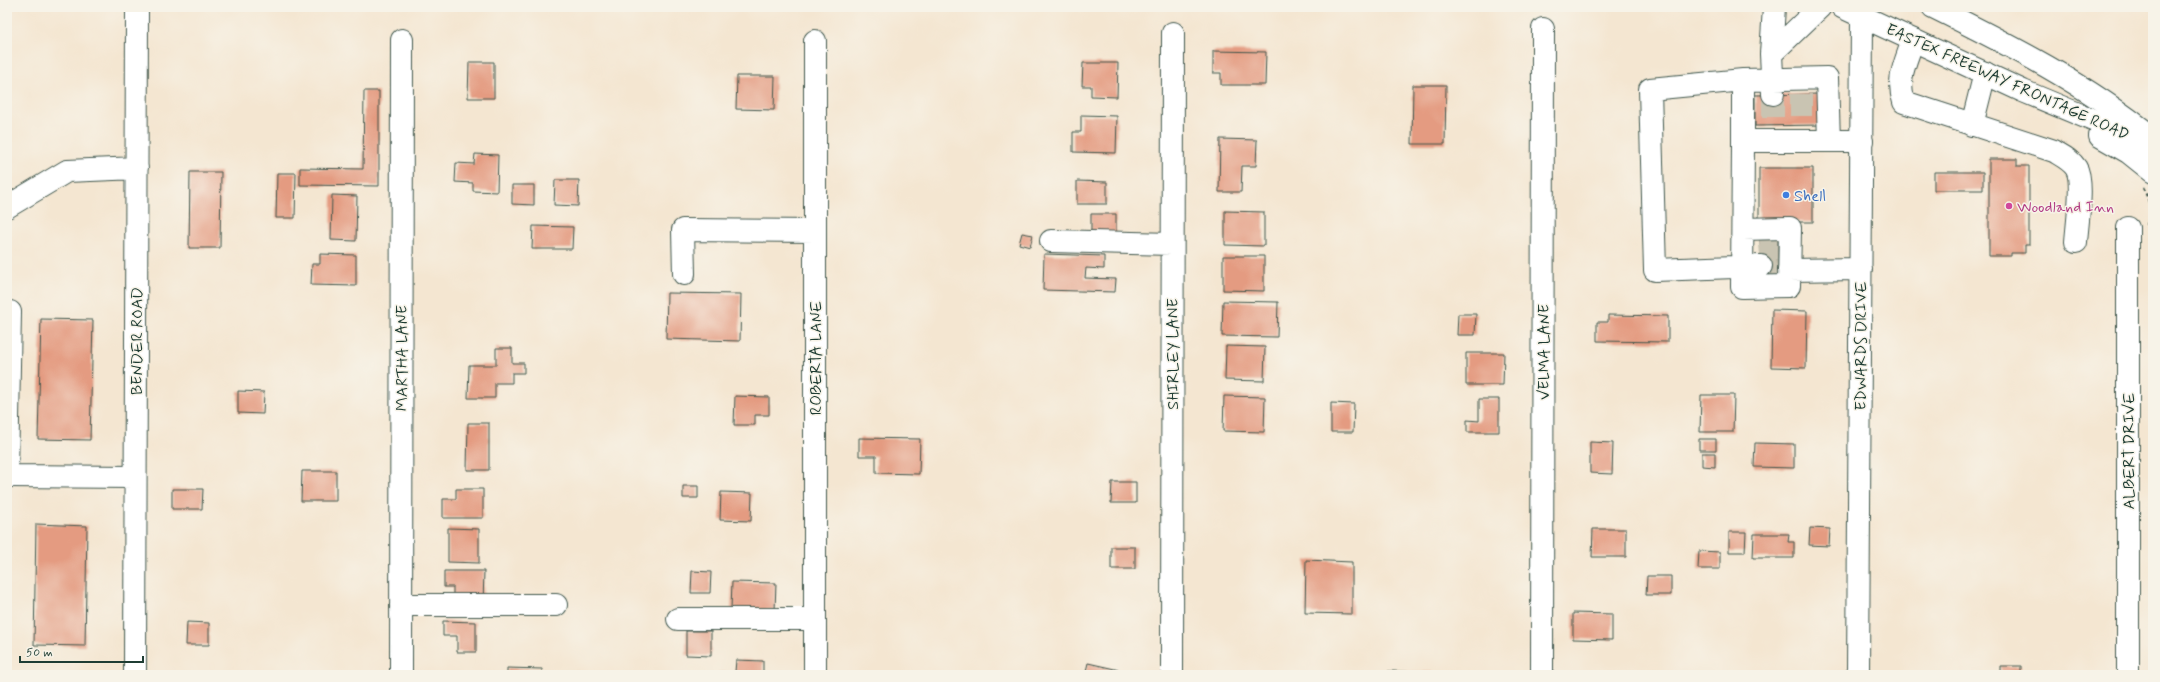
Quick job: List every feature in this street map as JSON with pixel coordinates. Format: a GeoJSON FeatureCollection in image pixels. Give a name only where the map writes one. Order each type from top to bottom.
{"type":"FeatureCollection","features":[{"type":"Feature","properties":{"kind":"main road","name":"BENDER ROAD"},"geometry":{"type":"LineString","coordinates":[[135,675],[137,7]]}},
{"type":"Feature","properties":{"kind":"main road"},"geometry":{"type":"LineString","coordinates":[[1773,87],[1771,54],[1774,7]]}},
{"type":"Feature","properties":{"kind":"main road"},"geometry":{"type":"LineString","coordinates":[[1771,54],[1820,7]]}},
{"type":"Feature","properties":{"kind":"main road","name":"EASTEX FREEWAY FRONTAGE ROAD"},"geometry":{"type":"LineString","coordinates":[[1842,7],[2023,90],[2153,145]]}},
{"type":"Feature","properties":{"kind":"main road"},"geometry":{"type":"LineString","coordinates":[[1933,7],[2028,55],[2082,87],[2124,114],[2153,138]]}},
{"type":"Feature","properties":{"kind":"main road","name":"EDWARDS DRIVE"},"geometry":{"type":"LineString","coordinates":[[1858,675],[1862,16]]}},
{"type":"Feature","properties":{"kind":"main road","name":"VELMA LANE"},"geometry":{"type":"LineString","coordinates":[[1542,675],[1543,29]]}},
{"type":"Feature","properties":{"kind":"main road","name":"SHIRLEY LANE"},"geometry":{"type":"LineString","coordinates":[[1172,675],[1173,33]]}},
{"type":"Feature","properties":{"kind":"main road","name":"MARTHA LANE"},"geometry":{"type":"LineString","coordinates":[[401,675],[402,40]]}},
{"type":"Feature","properties":{"kind":"main road"},"geometry":{"type":"LineString","coordinates":[[1913,40],[1902,73],[1900,89],[1904,102],[2054,151],[2070,161],[2077,169],[2079,183],[2076,242]]}},
{"type":"Feature","properties":{"kind":"main road","name":"ROBERTA LANE"},"geometry":{"type":"LineString","coordinates":[[815,41],[815,675]]}},
{"type":"Feature","properties":{"kind":"main road"},"geometry":{"type":"LineString","coordinates":[[1972,125],[1985,73]]}},
{"type":"Feature","properties":{"kind":"main road"},"geometry":{"type":"LineString","coordinates":[[1829,141],[1827,78],[1801,87],[1773,87],[1742,80],[1650,90],[1655,270],[1767,255],[1861,269]]}},
{"type":"Feature","properties":{"kind":"main road"},"geometry":{"type":"LineString","coordinates":[[1742,80],[1743,141],[1767,255]]}},
{"type":"Feature","properties":{"kind":"main road"},"geometry":{"type":"LineString","coordinates":[[2023,90],[2128,152],[2145,178]]}},
{"type":"Feature","properties":{"kind":"main road"},"geometry":{"type":"LineString","coordinates":[[1743,141],[1773,133],[1802,133],[1829,141],[1862,141]]}},
{"type":"Feature","properties":{"kind":"main road"},"geometry":{"type":"LineString","coordinates":[[7,207],[67,171],[137,168]]}},
{"type":"Feature","properties":{"kind":"main road"},"geometry":{"type":"LineString","coordinates":[[684,274],[683,230],[815,231]]}},
{"type":"Feature","properties":{"kind":"main road","name":"ALBERT DRIVE"},"geometry":{"type":"LineString","coordinates":[[2128,235],[2128,675]]}},
{"type":"Feature","properties":{"kind":"main road"},"geometry":{"type":"LineString","coordinates":[[1051,242],[1172,244]]}},
{"type":"Feature","properties":{"kind":"main road"},"geometry":{"type":"LineString","coordinates":[[7,312],[10,312],[7,475],[135,478]]}},
{"type":"Feature","properties":{"kind":"main road"},"geometry":{"type":"LineString","coordinates":[[401,605],[556,606]]}},
{"type":"Feature","properties":{"kind":"main road"},"geometry":{"type":"LineString","coordinates":[[678,620],[815,618]]}},
{"type":"Feature","properties":{"kind":"path"},"geometry":{"type":"LineString","coordinates":[[2128,235],[2143,233],[2150,218],[2150,202],[2143,187],[2145,178]]}},
{"type":"Feature","properties":{"kind":"building"},"geometry":{"type":"Polygon","coordinates":[[[1213,51],[1266,52],[1265,85],[1221,85],[1221,73],[1213,73],[1213,51]]]}},
{"type":"Feature","properties":{"kind":"building"},"geometry":{"type":"Polygon","coordinates":[[[469,62],[494,62],[494,98],[468,98],[469,62]]]}},
{"type":"Feature","properties":{"kind":"building"},"geometry":{"type":"Polygon","coordinates":[[[1083,63],[1118,63],[1117,97],[1091,96],[1091,86],[1082,86],[1083,63]]]}},
{"type":"Feature","properties":{"kind":"building"},"geometry":{"type":"Polygon","coordinates":[[[737,76],[775,76],[774,110],[736,109],[737,76]]]}},
{"type":"Feature","properties":{"kind":"building"},"geometry":{"type":"Polygon","coordinates":[[[1413,85],[1446,85],[1445,144],[1412,144],[1413,85]]]}},
{"type":"Feature","properties":{"kind":"building"},"geometry":{"type":"Polygon","coordinates":[[[364,91],[379,91],[379,186],[300,185],[300,168],[363,169],[364,91]]]}},
{"type":"Feature","properties":{"kind":"building"},"geometry":{"type":"Polygon","coordinates":[[[1822,94],[1822,125],[1755,126],[1755,95],[1822,94]]]}},
{"type":"Feature","properties":{"kind":"building"},"geometry":{"type":"Polygon","coordinates":[[[1081,115],[1117,116],[1116,153],[1073,152],[1073,132],[1081,132],[1081,115]]]}},
{"type":"Feature","properties":{"kind":"building"},"geometry":{"type":"Polygon","coordinates":[[[1220,139],[1257,140],[1256,166],[1242,166],[1241,192],[1219,192],[1220,139]]]}},
{"type":"Feature","properties":{"kind":"building"},"geometry":{"type":"Polygon","coordinates":[[[475,154],[498,155],[497,192],[473,191],[473,183],[455,182],[456,163],[474,164],[475,154]]]}},
{"type":"Feature","properties":{"kind":"building","name":"Woodland Inn"},"geometry":{"type":"Polygon","coordinates":[[[1989,159],[2017,159],[2017,166],[2029,166],[2029,245],[2025,245],[2025,253],[2011,253],[2011,256],[1989,256],[1989,159]]]}},
{"type":"Feature","properties":{"kind":"building","name":"Shell"},"geometry":{"type":"Polygon","coordinates":[[[1759,168],[1813,168],[1813,222],[1759,222],[1759,168]]]}},
{"type":"Feature","properties":{"kind":"building"},"geometry":{"type":"Polygon","coordinates":[[[190,172],[221,172],[220,248],[189,248],[190,172]]]}},
{"type":"Feature","properties":{"kind":"building","name":"Woodland Inn"},"geometry":{"type":"Polygon","coordinates":[[[1934,172],[1983,172],[1983,190],[1934,190],[1934,172]]]}},
{"type":"Feature","properties":{"kind":"building"},"geometry":{"type":"Polygon","coordinates":[[[277,173],[296,173],[295,218],[276,218],[277,173]]]}},
{"type":"Feature","properties":{"kind":"building"},"geometry":{"type":"Polygon","coordinates":[[[555,180],[579,180],[578,206],[554,205],[555,180]]]}},
{"type":"Feature","properties":{"kind":"building"},"geometry":{"type":"Polygon","coordinates":[[[1077,181],[1107,182],[1107,204],[1077,204],[1077,181]]]}},
{"type":"Feature","properties":{"kind":"building"},"geometry":{"type":"Polygon","coordinates":[[[512,185],[534,185],[534,205],[512,204],[512,185]]]}},
{"type":"Feature","properties":{"kind":"building"},"geometry":{"type":"Polygon","coordinates":[[[332,195],[357,196],[356,241],[331,240],[332,195]]]}},
{"type":"Feature","properties":{"kind":"building"},"geometry":{"type":"Polygon","coordinates":[[[1225,211],[1264,212],[1264,246],[1225,245],[1225,211]]]}},
{"type":"Feature","properties":{"kind":"building"},"geometry":{"type":"Polygon","coordinates":[[[1091,214],[1116,214],[1116,235],[1091,235],[1091,214]]]}},
{"type":"Feature","properties":{"kind":"building"},"geometry":{"type":"Polygon","coordinates":[[[533,226],[573,227],[572,249],[532,249],[533,226]]]}},
{"type":"Feature","properties":{"kind":"building"},"geometry":{"type":"Polygon","coordinates":[[[1022,233],[1033,235],[1030,247],[1019,244],[1022,233]]]}},
{"type":"Feature","properties":{"kind":"building","name":"Shell"},"geometry":{"type":"Polygon","coordinates":[[[1760,234],[1777,234],[1777,275],[1761,275],[1760,234]]]}},
{"type":"Feature","properties":{"kind":"building"},"geometry":{"type":"Polygon","coordinates":[[[320,254],[356,255],[356,286],[311,285],[312,264],[320,264],[320,254]]]}},
{"type":"Feature","properties":{"kind":"building"},"geometry":{"type":"Polygon","coordinates":[[[1044,254],[1104,256],[1104,269],[1086,268],[1085,278],[1116,279],[1115,292],[1043,290],[1044,254]]]}},
{"type":"Feature","properties":{"kind":"building"},"geometry":{"type":"Polygon","coordinates":[[[1223,256],[1264,256],[1264,291],[1223,290],[1223,256]]]}},
{"type":"Feature","properties":{"kind":"building"},"geometry":{"type":"Polygon","coordinates":[[[667,293],[741,294],[740,341],[666,339],[667,293]]]}},
{"type":"Feature","properties":{"kind":"building"},"geometry":{"type":"Polygon","coordinates":[[[1223,301],[1278,302],[1277,337],[1222,336],[1223,301]]]}},
{"type":"Feature","properties":{"kind":"building"},"geometry":{"type":"Polygon","coordinates":[[[1772,310],[1807,311],[1806,368],[1771,367],[1772,310]]]}},
{"type":"Feature","properties":{"kind":"building"},"geometry":{"type":"Polygon","coordinates":[[[1458,314],[1476,314],[1475,335],[1457,335],[1458,314]]]}},
{"type":"Feature","properties":{"kind":"building"},"geometry":{"type":"Polygon","coordinates":[[[1608,315],[1668,316],[1668,342],[1597,341],[1597,322],[1608,322],[1608,315]]]}},
{"type":"Feature","properties":{"kind":"building"},"geometry":{"type":"Polygon","coordinates":[[[41,319],[93,320],[90,440],[38,439],[41,319]]]}},
{"type":"Feature","properties":{"kind":"building"},"geometry":{"type":"Polygon","coordinates":[[[1226,346],[1265,347],[1264,381],[1225,380],[1226,346]]]}},
{"type":"Feature","properties":{"kind":"building"},"geometry":{"type":"Polygon","coordinates":[[[496,348],[512,348],[512,363],[524,363],[524,373],[512,373],[512,383],[495,383],[495,398],[468,398],[469,365],[496,365],[496,348]]]}},
{"type":"Feature","properties":{"kind":"building"},"geometry":{"type":"Polygon","coordinates":[[[1466,353],[1504,353],[1503,385],[1466,385],[1466,353]]]}},
{"type":"Feature","properties":{"kind":"building"},"geometry":{"type":"Polygon","coordinates":[[[238,391],[264,392],[263,414],[238,413],[238,391]]]}},
{"type":"Feature","properties":{"kind":"building"},"geometry":{"type":"Polygon","coordinates":[[[1701,395],[1734,395],[1733,432],[1700,432],[1701,395]]]}},
{"type":"Feature","properties":{"kind":"building"},"geometry":{"type":"Polygon","coordinates":[[[735,396],[769,397],[769,415],[755,415],[755,425],[734,425],[735,396]]]}},
{"type":"Feature","properties":{"kind":"building"},"geometry":{"type":"Polygon","coordinates":[[[1224,396],[1265,397],[1264,432],[1223,431],[1224,396]]]}},
{"type":"Feature","properties":{"kind":"building"},"geometry":{"type":"Polygon","coordinates":[[[1479,399],[1499,399],[1499,432],[1467,432],[1467,420],[1479,421],[1479,399]]]}},
{"type":"Feature","properties":{"kind":"building"},"geometry":{"type":"Polygon","coordinates":[[[1331,403],[1354,404],[1353,432],[1331,432],[1331,403]]]}},
{"type":"Feature","properties":{"kind":"building"},"geometry":{"type":"Polygon","coordinates":[[[468,423],[489,423],[489,470],[467,470],[468,423]]]}},
{"type":"Feature","properties":{"kind":"building"},"geometry":{"type":"Polygon","coordinates":[[[859,438],[920,439],[919,474],[876,473],[876,456],[859,456],[859,438]]]}},
{"type":"Feature","properties":{"kind":"building"},"geometry":{"type":"Polygon","coordinates":[[[1699,439],[1716,439],[1716,450],[1699,450],[1699,439]]]}},
{"type":"Feature","properties":{"kind":"building"},"geometry":{"type":"Polygon","coordinates":[[[1590,442],[1613,443],[1612,474],[1590,473],[1590,442]]]}},
{"type":"Feature","properties":{"kind":"building"},"geometry":{"type":"Polygon","coordinates":[[[1755,443],[1794,444],[1794,468],[1754,467],[1755,443]]]}},
{"type":"Feature","properties":{"kind":"building"},"geometry":{"type":"Polygon","coordinates":[[[1702,453],[1715,453],[1715,467],[1702,466],[1702,453]]]}},
{"type":"Feature","properties":{"kind":"building"},"geometry":{"type":"Polygon","coordinates":[[[302,471],[336,471],[336,501],[301,501],[302,471]]]}},
{"type":"Feature","properties":{"kind":"building"},"geometry":{"type":"Polygon","coordinates":[[[1112,482],[1136,482],[1136,503],[1111,503],[1112,482]]]}},
{"type":"Feature","properties":{"kind":"building"},"geometry":{"type":"Polygon","coordinates":[[[683,486],[698,486],[698,498],[683,498],[683,486]]]}},
{"type":"Feature","properties":{"kind":"building"},"geometry":{"type":"Polygon","coordinates":[[[172,489],[203,489],[202,509],[172,509],[172,489]]]}},
{"type":"Feature","properties":{"kind":"building"},"geometry":{"type":"Polygon","coordinates":[[[456,489],[483,489],[483,518],[443,518],[443,499],[456,499],[456,489]]]}},
{"type":"Feature","properties":{"kind":"building"},"geometry":{"type":"Polygon","coordinates":[[[721,492],[752,493],[751,521],[720,520],[721,492]]]}},
{"type":"Feature","properties":{"kind":"building"},"geometry":{"type":"Polygon","coordinates":[[[36,524],[87,526],[85,646],[34,645],[36,524]]]}},
{"type":"Feature","properties":{"kind":"building"},"geometry":{"type":"Polygon","coordinates":[[[448,528],[479,529],[479,563],[448,562],[448,528]]]}},
{"type":"Feature","properties":{"kind":"building"},"geometry":{"type":"Polygon","coordinates":[[[1810,528],[1830,529],[1829,546],[1809,545],[1810,528]]]}},
{"type":"Feature","properties":{"kind":"building"},"geometry":{"type":"Polygon","coordinates":[[[1593,529],[1626,529],[1626,557],[1592,557],[1593,529]]]}},
{"type":"Feature","properties":{"kind":"building"},"geometry":{"type":"Polygon","coordinates":[[[1729,532],[1746,532],[1745,552],[1729,552],[1729,532]]]}},
{"type":"Feature","properties":{"kind":"building"},"geometry":{"type":"Polygon","coordinates":[[[1754,534],[1789,534],[1788,542],[1794,542],[1794,558],[1753,558],[1754,534]]]}},
{"type":"Feature","properties":{"kind":"building"},"geometry":{"type":"Polygon","coordinates":[[[1111,547],[1135,547],[1135,569],[1111,569],[1111,547]]]}},
{"type":"Feature","properties":{"kind":"building"},"geometry":{"type":"Polygon","coordinates":[[[1699,551],[1720,552],[1720,569],[1698,569],[1699,551]]]}},
{"type":"Feature","properties":{"kind":"building"},"geometry":{"type":"Polygon","coordinates":[[[1306,560],[1352,562],[1352,614],[1305,613],[1306,560]]]}},
{"type":"Feature","properties":{"kind":"building"},"geometry":{"type":"Polygon","coordinates":[[[444,571],[484,571],[483,603],[453,602],[453,587],[444,587],[444,571]]]}},
{"type":"Feature","properties":{"kind":"building"},"geometry":{"type":"Polygon","coordinates":[[[692,571],[711,572],[710,593],[691,593],[692,571]]]}},
{"type":"Feature","properties":{"kind":"building"},"geometry":{"type":"Polygon","coordinates":[[[1647,576],[1671,576],[1671,595],[1646,595],[1647,576]]]}},
{"type":"Feature","properties":{"kind":"building"},"geometry":{"type":"Polygon","coordinates":[[[732,582],[776,583],[775,610],[731,609],[732,582]]]}},
{"type":"Feature","properties":{"kind":"building"},"geometry":{"type":"Polygon","coordinates":[[[1573,613],[1612,614],[1612,640],[1573,639],[1573,613]]]}},
{"type":"Feature","properties":{"kind":"building"},"geometry":{"type":"Polygon","coordinates":[[[443,621],[476,622],[476,652],[457,652],[457,636],[443,636],[443,621]]]}},
{"type":"Feature","properties":{"kind":"building"},"geometry":{"type":"Polygon","coordinates":[[[187,622],[209,623],[209,645],[186,645],[187,622]]]}},
{"type":"Feature","properties":{"kind":"building"},"geometry":{"type":"Polygon","coordinates":[[[686,631],[711,631],[711,656],[686,655],[686,631]]]}},
{"type":"Feature","properties":{"kind":"building"},"geometry":{"type":"Polygon","coordinates":[[[736,660],[763,661],[763,675],[719,675],[719,672],[735,672],[736,660]]]}},
{"type":"Feature","properties":{"kind":"building"},"geometry":{"type":"Polygon","coordinates":[[[1088,663],[1119,670],[1117,675],[1085,675],[1088,663]]]}},
{"type":"Feature","properties":{"kind":"building"},"geometry":{"type":"Polygon","coordinates":[[[2001,666],[2021,666],[2021,675],[2001,675],[2001,666]]]}},
{"type":"Feature","properties":{"kind":"building"},"geometry":{"type":"Polygon","coordinates":[[[507,668],[542,669],[542,675],[507,675],[507,668]]]}},
{"type":"Feature","properties":{"kind":"building"},"geometry":{"type":"Polygon","coordinates":[[[566,671],[577,671],[577,675],[566,675],[566,671]]]}},
{"type":"Feature","properties":{"kind":"building"},"geometry":{"type":"Polygon","coordinates":[[[1388,671],[1435,672],[1435,675],[1388,675],[1388,671]]]}},
{"type":"Feature","properties":{"kind":"tunnel"},"geometry":{"type":"LineString","coordinates":[[1801,94],[1801,125]]}},
{"type":"Feature","properties":{"kind":"tunnel"},"geometry":{"type":"LineString","coordinates":[[1773,95],[1773,125]]}},
{"type":"Feature","properties":{"kind":"tunnel"},"geometry":{"type":"LineString","coordinates":[[1760,248],[1777,248]]}},
{"type":"Feature","properties":{"kind":"tunnel"},"geometry":{"type":"LineString","coordinates":[[1761,266],[1777,265]]}},
{"type":"Feature","properties":{"kind":"place","name":"Shell"},"geometry":{"type":"Point","coordinates":[1786,195]}},
{"type":"Feature","properties":{"kind":"place","name":"Woodland Inn"},"geometry":{"type":"Point","coordinates":[2009,206]}}]}
